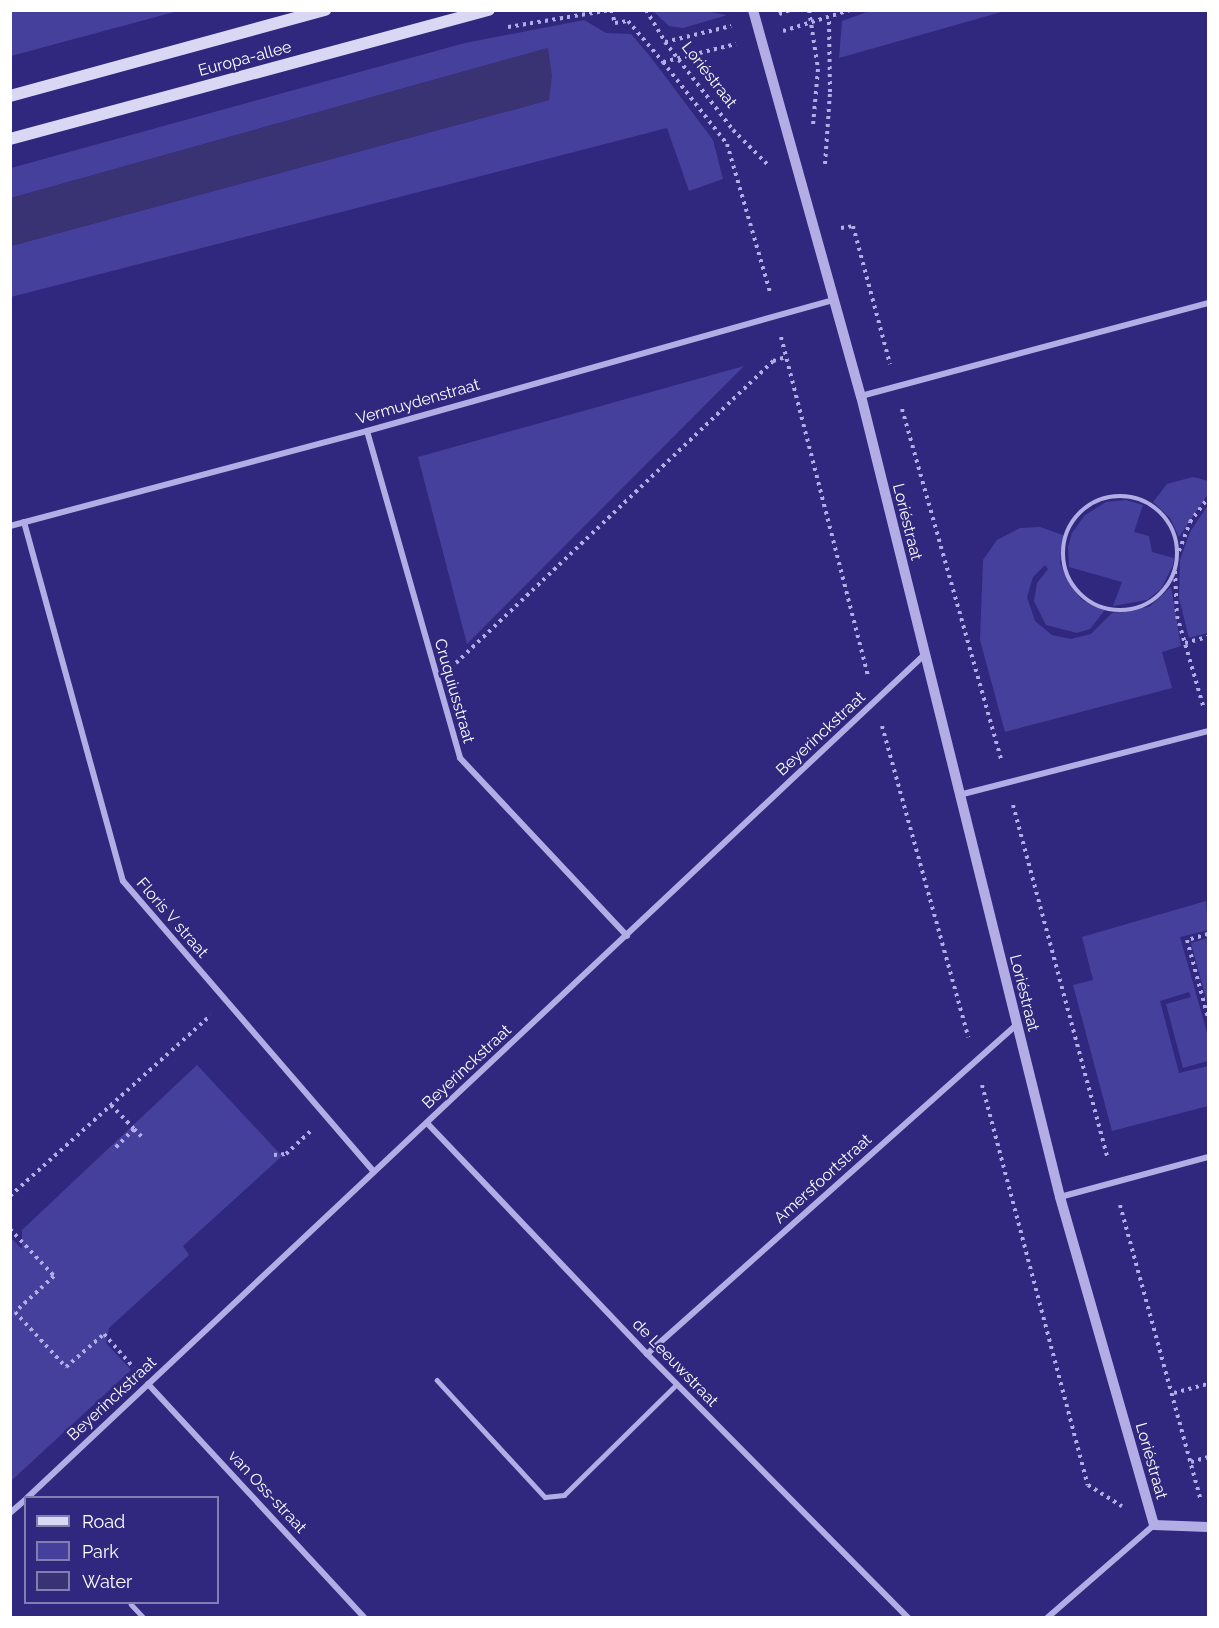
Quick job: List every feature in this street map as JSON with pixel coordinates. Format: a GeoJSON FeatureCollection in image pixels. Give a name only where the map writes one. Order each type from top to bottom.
{"type":"FeatureCollection","features":[{"type":"Feature","properties":{"kind":"main road","name":"Europa-allee"},"geometry":{"type":"LineString","coordinates":[[10,96],[325,10]]}},
{"type":"Feature","properties":{"kind":"main road","name":"Europa-allee"},"geometry":{"type":"LineString","coordinates":[[10,139],[489,10]]}},
{"type":"Feature","properties":{"kind":"street","name":"Loriéstraat"},"geometry":{"type":"LineString","coordinates":[[754,16],[832,300],[861,396],[1060,1197],[1154,1525]]}},
{"type":"Feature","properties":{"kind":"street","name":"Vermuydenstraat"},"geometry":{"type":"LineString","coordinates":[[10,526],[367,431],[832,300]]}},
{"type":"Feature","properties":{"kind":"street"},"geometry":{"type":"LineString","coordinates":[[861,396],[1209,303]]}},
{"type":"Feature","properties":{"kind":"street","name":"Cruquiusstraat"},"geometry":{"type":"LineString","coordinates":[[367,431],[460,758],[627,936]]}},
{"type":"Feature","properties":{"kind":"street","name":"Floris V straat"},"geometry":{"type":"LineString","coordinates":[[24,522],[123,881],[374,1172]]}},
{"type":"Feature","properties":{"kind":"street","name":"Beyerinckstraat"},"geometry":{"type":"LineString","coordinates":[[28,1496],[924,655]]}},
{"type":"Feature","properties":{"kind":"street"},"geometry":{"type":"LineString","coordinates":[[959,795],[1209,731]]}},
{"type":"Feature","properties":{"kind":"street","name":"Amersfoortstraat"},"geometry":{"type":"LineString","coordinates":[[647,1354],[1017,1024]]}},
{"type":"Feature","properties":{"kind":"street","name":"de Leeuwstraat"},"geometry":{"type":"LineString","coordinates":[[427,1123],[647,1354],[909,1617]]}},
{"type":"Feature","properties":{"kind":"street"},"geometry":{"type":"LineString","coordinates":[[1060,1197],[1209,1157]]}},
{"type":"Feature","properties":{"kind":"street","name":"van Oss-straat"},"geometry":{"type":"LineString","coordinates":[[148,1384],[365,1617]]}},
{"type":"Feature","properties":{"kind":"street","name":"Beyerinckstraat"},"geometry":{"type":"LineString","coordinates":[[10,1513],[24,1500]]}},
{"type":"Feature","properties":{"kind":"street"},"geometry":{"type":"LineString","coordinates":[[1047,1617],[1154,1525],[1206,1527]]}},
{"type":"Feature","properties":{"kind":"lane"},"geometry":{"type":"LineString","coordinates":[[437,1380],[545,1497],[564,1495],[677,1384]]}},
{"type":"Feature","properties":{"kind":"lane"},"geometry":{"type":"LineString","coordinates":[[131,1604],[144,1617]]}},
{"type":"Feature","properties":{"kind":"path"},"geometry":{"type":"LineString","coordinates":[[611,10],[615,23],[627,21],[663,62],[728,144],[776,315],[875,702],[975,1061],[1088,1485],[1154,1525]]}},
{"type":"Feature","properties":{"kind":"path"},"geometry":{"type":"LineString","coordinates":[[645,10],[665,42],[754,16],[790,10]]}},
{"type":"Feature","properties":{"kind":"path"},"geometry":{"type":"LineString","coordinates":[[809,10],[818,69],[812,136]]}},
{"type":"Feature","properties":{"kind":"path"},"geometry":{"type":"LineString","coordinates":[[663,62],[679,61],[850,10]]}},
{"type":"Feature","properties":{"kind":"path"},"geometry":{"type":"LineString","coordinates":[[825,169],[830,92],[829,18]]}},
{"type":"Feature","properties":{"kind":"path","name":"Loriéstraat"},"geometry":{"type":"LineString","coordinates":[[665,42],[733,130],[773,171]]}},
{"type":"Feature","properties":{"kind":"path"},"geometry":{"type":"LineString","coordinates":[[837,227],[853,226],[1007,783],[1114,1183],[1174,1393],[1206,1527]]}},
{"type":"Feature","properties":{"kind":"path"},"geometry":{"type":"LineString","coordinates":[[437,681],[772,361],[786,357]]}},
{"type":"Feature","properties":{"kind":"path"},"geometry":{"type":"LineString","coordinates":[[1206,717],[1176,604],[1176,564],[1173,531],[1163,516],[1135,498],[1102,499],[1074,520],[1066,535],[1063,552],[1072,584],[1083,597],[1114,610],[1147,604],[1161,594],[1176,564],[1180,543],[1209,498]]}},
{"type":"Feature","properties":{"kind":"path"},"geometry":{"type":"LineString","coordinates":[[1185,643],[1209,637]]}},
{"type":"Feature","properties":{"kind":"path"},"geometry":{"type":"LineString","coordinates":[[1209,934],[1187,940],[1209,1018]]}},
{"type":"Feature","properties":{"kind":"path"},"geometry":{"type":"LineString","coordinates":[[10,1196],[226,1001]]}},
{"type":"Feature","properties":{"kind":"path"},"geometry":{"type":"LineString","coordinates":[[111,1105],[142,1137]]}},
{"type":"Feature","properties":{"kind":"path"},"geometry":{"type":"LineString","coordinates":[[274,1155],[286,1154],[326,1116]]}},
{"type":"Feature","properties":{"kind":"path"},"geometry":{"type":"LineString","coordinates":[[113,1150],[134,1129]]}},
{"type":"Feature","properties":{"kind":"path"},"geometry":{"type":"LineString","coordinates":[[10,1229],[54,1276],[15,1312],[66,1367],[104,1334],[148,1384]]}},
{"type":"Feature","properties":{"kind":"path"},"geometry":{"type":"LineString","coordinates":[[1174,1393],[1209,1384]]}},
{"type":"Feature","properties":{"kind":"path"},"geometry":{"type":"LineString","coordinates":[[1191,1462],[1209,1457]]}},
{"type":"Feature","properties":{"kind":"green space"},"geometry":{"type":"Polygon","coordinates":[[[11,10],[178,10],[178,11],[11,56],[11,10]]]}},
{"type":"Feature","properties":{"kind":"green space"},"geometry":{"type":"Polygon","coordinates":[[[653,11],[705,11],[727,15],[683,28],[669,26],[653,11]]]}},
{"type":"Feature","properties":{"kind":"green space"},"geometry":{"type":"Polygon","coordinates":[[[870,11],[1005,11],[839,58],[842,21],[870,11]]]}},
{"type":"Feature","properties":{"kind":"green space"},"geometry":{"type":"Polygon","coordinates":[[[584,20],[606,33],[631,34],[713,140],[723,179],[689,191],[667,128],[11,297],[11,246],[549,100],[548,48],[11,198],[11,168],[465,43],[584,20]]]}},
{"type":"Feature","properties":{"kind":"green space"},"geometry":{"type":"Polygon","coordinates":[[[744,366],[467,644],[418,457],[744,366]]]}},
{"type":"Feature","properties":{"kind":"green space"},"geometry":{"type":"Polygon","coordinates":[[[1193,477],[1208,481],[1208,494],[1179,537],[1170,518],[1153,502],[1167,484],[1193,477]]]}},
{"type":"Feature","properties":{"kind":"green space"},"geometry":{"type":"Polygon","coordinates":[[[1126,500],[1143,505],[1134,532],[1149,536],[1152,552],[1174,558],[1161,589],[1147,600],[1113,606],[1122,582],[1069,567],[1068,547],[1072,533],[1085,515],[1106,502],[1126,500]]]}},
{"type":"Feature","properties":{"kind":"green space"},"geometry":{"type":"Polygon","coordinates":[[[1208,505],[1208,633],[1189,638],[1179,598],[1180,560],[1190,532],[1208,505]]]}},
{"type":"Feature","properties":{"kind":"green space"},"geometry":{"type":"Polygon","coordinates":[[[1040,527],[1063,535],[1060,563],[1069,583],[1082,600],[1105,610],[1090,629],[1077,633],[1046,625],[1034,601],[1037,583],[1048,569],[1045,565],[1033,577],[1027,597],[1035,621],[1052,635],[1071,639],[1091,634],[1112,613],[1149,607],[1171,587],[1181,646],[1162,652],[1172,688],[1005,732],[980,640],[983,560],[997,540],[1020,528],[1040,527]]]}},
{"type":"Feature","properties":{"kind":"green space"},"geometry":{"type":"Polygon","coordinates":[[[1206,901],[1208,930],[1180,937],[1208,1036],[1208,1061],[1183,1068],[1166,1004],[1191,997],[1189,992],[1160,1001],[1179,1073],[1208,1066],[1208,1106],[1112,1131],[1073,985],[1093,980],[1082,937],[1206,901]]]}},
{"type":"Feature","properties":{"kind":"green space"},"geometry":{"type":"Polygon","coordinates":[[[1208,938],[1208,1006],[1191,943],[1208,938]]]}},
{"type":"Feature","properties":{"kind":"green space"},"geometry":{"type":"Polygon","coordinates":[[[197,1065],[282,1156],[183,1246],[189,1255],[109,1328],[106,1343],[131,1370],[11,1481],[11,1238],[22,1249],[22,1230],[197,1065]]]}},
{"type":"Feature","properties":{"kind":"water"},"geometry":{"type":"Polygon","coordinates":[[[548,48],[552,76],[549,100],[11,246],[11,198],[548,48]]]}}]}
